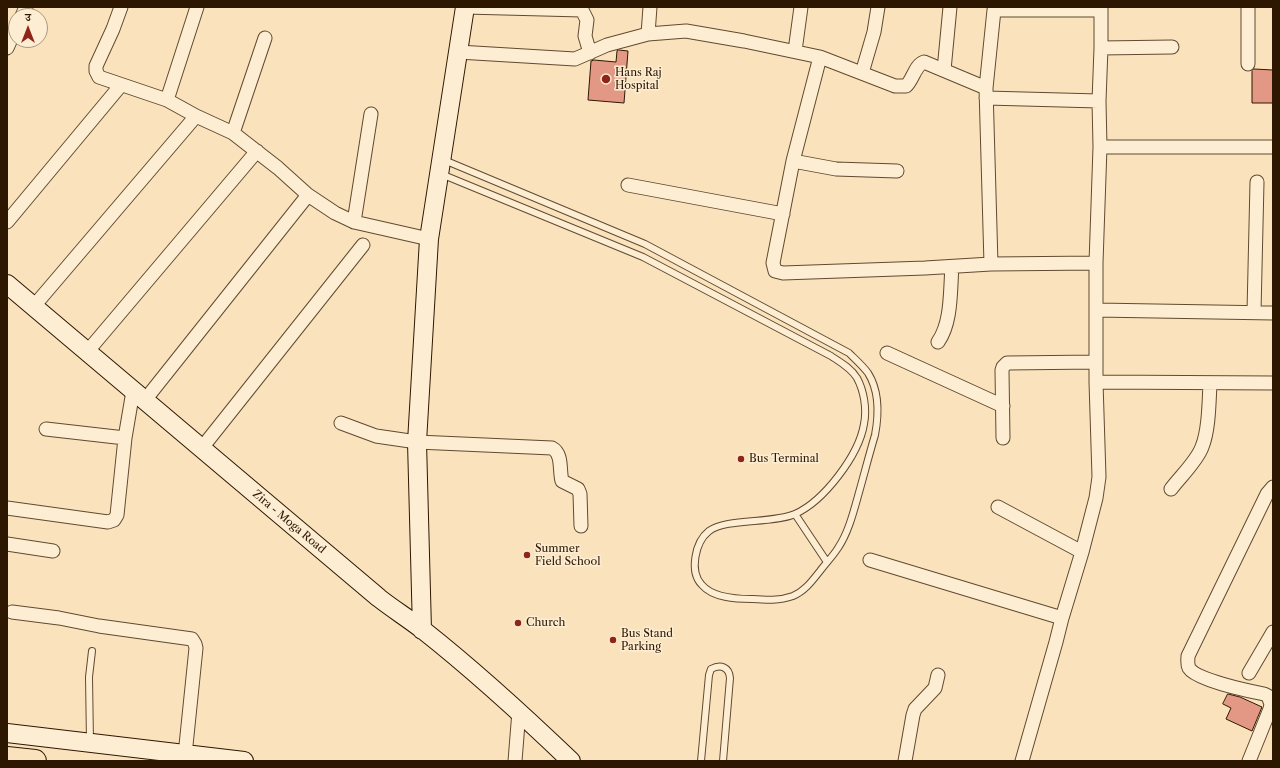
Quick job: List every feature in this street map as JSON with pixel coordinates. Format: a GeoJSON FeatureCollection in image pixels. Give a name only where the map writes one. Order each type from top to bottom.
{"type":"FeatureCollection","features":[{"type":"Feature","properties":{"kind":"highway"},"geometry":{"type":"LineString","coordinates":[[7,758],[35,761]]}},
{"type":"Feature","properties":{"kind":"street"},"geometry":{"type":"LineString","coordinates":[[120,7],[113,29],[96,66],[96,71],[99,77],[167,100],[232,133],[287,176],[308,195],[335,213],[354,222],[429,240]]}},
{"type":"Feature","properties":{"kind":"street"},"geometry":{"type":"LineString","coordinates":[[167,100],[197,7]]}},
{"type":"Feature","properties":{"kind":"street"},"geometry":{"type":"LineString","coordinates":[[422,630],[417,442],[429,240],[465,7],[582,9],[587,20],[585,36],[590,53]]}},
{"type":"Feature","properties":{"kind":"street"},"geometry":{"type":"LineString","coordinates":[[648,34],[650,7]]}},
{"type":"Feature","properties":{"kind":"street"},"geometry":{"type":"LineString","coordinates":[[795,51],[801,7]]}},
{"type":"Feature","properties":{"kind":"street"},"geometry":{"type":"LineString","coordinates":[[862,73],[874,32],[878,7]]}},
{"type":"Feature","properties":{"kind":"street"},"geometry":{"type":"LineString","coordinates":[[944,70],[950,7]]}},
{"type":"Feature","properties":{"kind":"street"},"geometry":{"type":"LineString","coordinates":[[1248,7],[1248,64]]}},
{"type":"Feature","properties":{"kind":"street"},"geometry":{"type":"LineString","coordinates":[[991,264],[986,93],[994,10],[1101,9],[1099,101],[1100,147],[1096,263],[1098,488],[1082,552],[1022,761]]}},
{"type":"Feature","properties":{"kind":"street"},"geometry":{"type":"LineString","coordinates":[[458,52],[574,59],[607,45],[648,34],[686,31],[744,41],[820,57],[895,86],[906,86],[910,82],[920,63],[928,63],[986,93],[1099,101]]}},
{"type":"Feature","properties":{"kind":"street"},"geometry":{"type":"LineString","coordinates":[[232,133],[265,38]]}},
{"type":"Feature","properties":{"kind":"street"},"geometry":{"type":"LineString","coordinates":[[1101,48],[1172,47]]}},
{"type":"Feature","properties":{"kind":"street"},"geometry":{"type":"LineString","coordinates":[[820,57],[794,161],[773,263],[775,271],[925,268],[991,264],[1096,263]]}},
{"type":"Feature","properties":{"kind":"street"},"geometry":{"type":"LineString","coordinates":[[7,222],[121,85]]}},
{"type":"Feature","properties":{"kind":"street"},"geometry":{"type":"LineString","coordinates":[[354,222],[371,114]]}},
{"type":"Feature","properties":{"kind":"street"},"geometry":{"type":"LineString","coordinates":[[34,306],[196,116]]}},
{"type":"Feature","properties":{"kind":"street"},"geometry":{"type":"LineString","coordinates":[[1100,147],[1273,147]]}},
{"type":"Feature","properties":{"kind":"street"},"geometry":{"type":"LineString","coordinates":[[87,352],[257,152]]}},
{"type":"Feature","properties":{"kind":"street"},"geometry":{"type":"LineString","coordinates":[[794,161],[836,169],[897,171]]}},
{"type":"Feature","properties":{"kind":"street"},"geometry":{"type":"LineString","coordinates":[[1254,312],[1256,182]]}},
{"type":"Feature","properties":{"kind":"street"},"geometry":{"type":"LineString","coordinates":[[628,185],[783,214]]}},
{"type":"Feature","properties":{"kind":"street"},"geometry":{"type":"LineString","coordinates":[[7,508],[108,522],[114,520],[117,515],[125,438],[139,396],[308,195]]}},
{"type":"Feature","properties":{"kind":"street"},"geometry":{"type":"LineString","coordinates":[[201,449],[363,245]]}},
{"type":"Feature","properties":{"kind":"street"},"geometry":{"type":"LineString","coordinates":[[938,342],[947,324],[952,267]]}},
{"type":"Feature","properties":{"kind":"street","name":"Zira - Moga Road"},"geometry":{"type":"LineString","coordinates":[[7,284],[379,598],[422,630],[519,712],[571,761]]}},
{"type":"Feature","properties":{"kind":"street"},"geometry":{"type":"LineString","coordinates":[[1097,310],[1273,313]]}},
{"type":"Feature","properties":{"kind":"street"},"geometry":{"type":"LineString","coordinates":[[887,353],[1003,406]]}},
{"type":"Feature","properties":{"kind":"street"},"geometry":{"type":"LineString","coordinates":[[1003,438],[1002,370],[1007,363],[1096,362]]}},
{"type":"Feature","properties":{"kind":"street"},"geometry":{"type":"LineString","coordinates":[[1096,382],[1273,383]]}},
{"type":"Feature","properties":{"kind":"street"},"geometry":{"type":"LineString","coordinates":[[1171,489],[1202,448],[1206,431],[1210,383]]}},
{"type":"Feature","properties":{"kind":"street"},"geometry":{"type":"LineString","coordinates":[[340,423],[376,436],[417,442],[552,448],[556,450],[559,455],[560,475],[562,481],[578,489],[580,494],[581,526]]}},
{"type":"Feature","properties":{"kind":"street"},"geometry":{"type":"LineString","coordinates":[[46,429],[125,438]]}},
{"type":"Feature","properties":{"kind":"street"},"geometry":{"type":"LineString","coordinates":[[1249,761],[1270,709],[1271,704],[1268,696],[1226,685],[1193,673],[1187,663],[1188,656],[1267,494],[1273,487]]}},
{"type":"Feature","properties":{"kind":"street"},"geometry":{"type":"LineString","coordinates":[[998,507],[1082,552]]}},
{"type":"Feature","properties":{"kind":"street"},"geometry":{"type":"LineString","coordinates":[[7,544],[54,551]]}},
{"type":"Feature","properties":{"kind":"street"},"geometry":{"type":"LineString","coordinates":[[870,560],[1062,618]]}},
{"type":"Feature","properties":{"kind":"street"},"geometry":{"type":"LineString","coordinates":[[12,612],[192,639],[196,648],[185,755]]}},
{"type":"Feature","properties":{"kind":"street"},"geometry":{"type":"LineString","coordinates":[[1249,673],[1272,638]]}},
{"type":"Feature","properties":{"kind":"street"},"geometry":{"type":"LineString","coordinates":[[905,761],[915,709],[935,688],[938,675]]}},
{"type":"Feature","properties":{"kind":"street"},"geometry":{"type":"LineString","coordinates":[[515,761],[519,712]]}},
{"type":"Feature","properties":{"kind":"street"},"geometry":{"type":"LineString","coordinates":[[7,733],[244,761]]}},
{"type":"Feature","properties":{"kind":"lane"},"geometry":{"type":"LineString","coordinates":[[441,167],[645,244],[848,353],[868,373],[877,397],[877,423],[851,522],[838,548],[807,587],[794,595],[783,599],[770,600],[729,597],[712,593],[702,586],[697,579],[695,572],[698,548],[702,538],[710,531],[728,524],[766,521],[795,514],[816,500],[838,477],[861,436],[865,420],[861,388],[852,371],[830,356],[643,257],[441,167]]}},
{"type":"Feature","properties":{"kind":"lane"},"geometry":{"type":"LineString","coordinates":[[795,514],[827,562]]}},
{"type":"Feature","properties":{"kind":"lane"},"geometry":{"type":"LineString","coordinates":[[90,743],[89,677],[92,651]]}},
{"type":"Feature","properties":{"kind":"lane"},"geometry":{"type":"LineString","coordinates":[[701,761],[709,675],[711,670],[720,666],[725,667],[730,673],[723,761]]}},
{"type":"Feature","properties":{"kind":"building"},"geometry":{"type":"Polygon","coordinates":[[[617,51],[628,51],[624,103],[588,100],[591,61],[616,62],[617,51]]]}},
{"type":"Feature","properties":{"kind":"building"},"geometry":{"type":"Polygon","coordinates":[[[1254,69],[1273,70],[1273,103],[1252,103],[1252,71],[1254,69]]]}},
{"type":"Feature","properties":{"kind":"building"},"geometry":{"type":"Polygon","coordinates":[[[1228,694],[1240,697],[1262,707],[1252,731],[1226,719],[1231,708],[1223,704],[1228,694]]]}},
{"type":"Feature","properties":{"kind":"place","name":"Hans Raj Hospital"},"geometry":{"type":"Point","coordinates":[606,79]}},
{"type":"Feature","properties":{"kind":"place","name":"Bus Terminal"},"geometry":{"type":"Point","coordinates":[741,459]}},
{"type":"Feature","properties":{"kind":"place","name":"Summer Field School"},"geometry":{"type":"Point","coordinates":[527,555]}},
{"type":"Feature","properties":{"kind":"place","name":"Church"},"geometry":{"type":"Point","coordinates":[518,623]}},
{"type":"Feature","properties":{"kind":"place","name":"Bus Stand Parking"},"geometry":{"type":"Point","coordinates":[613,640]}}]}
